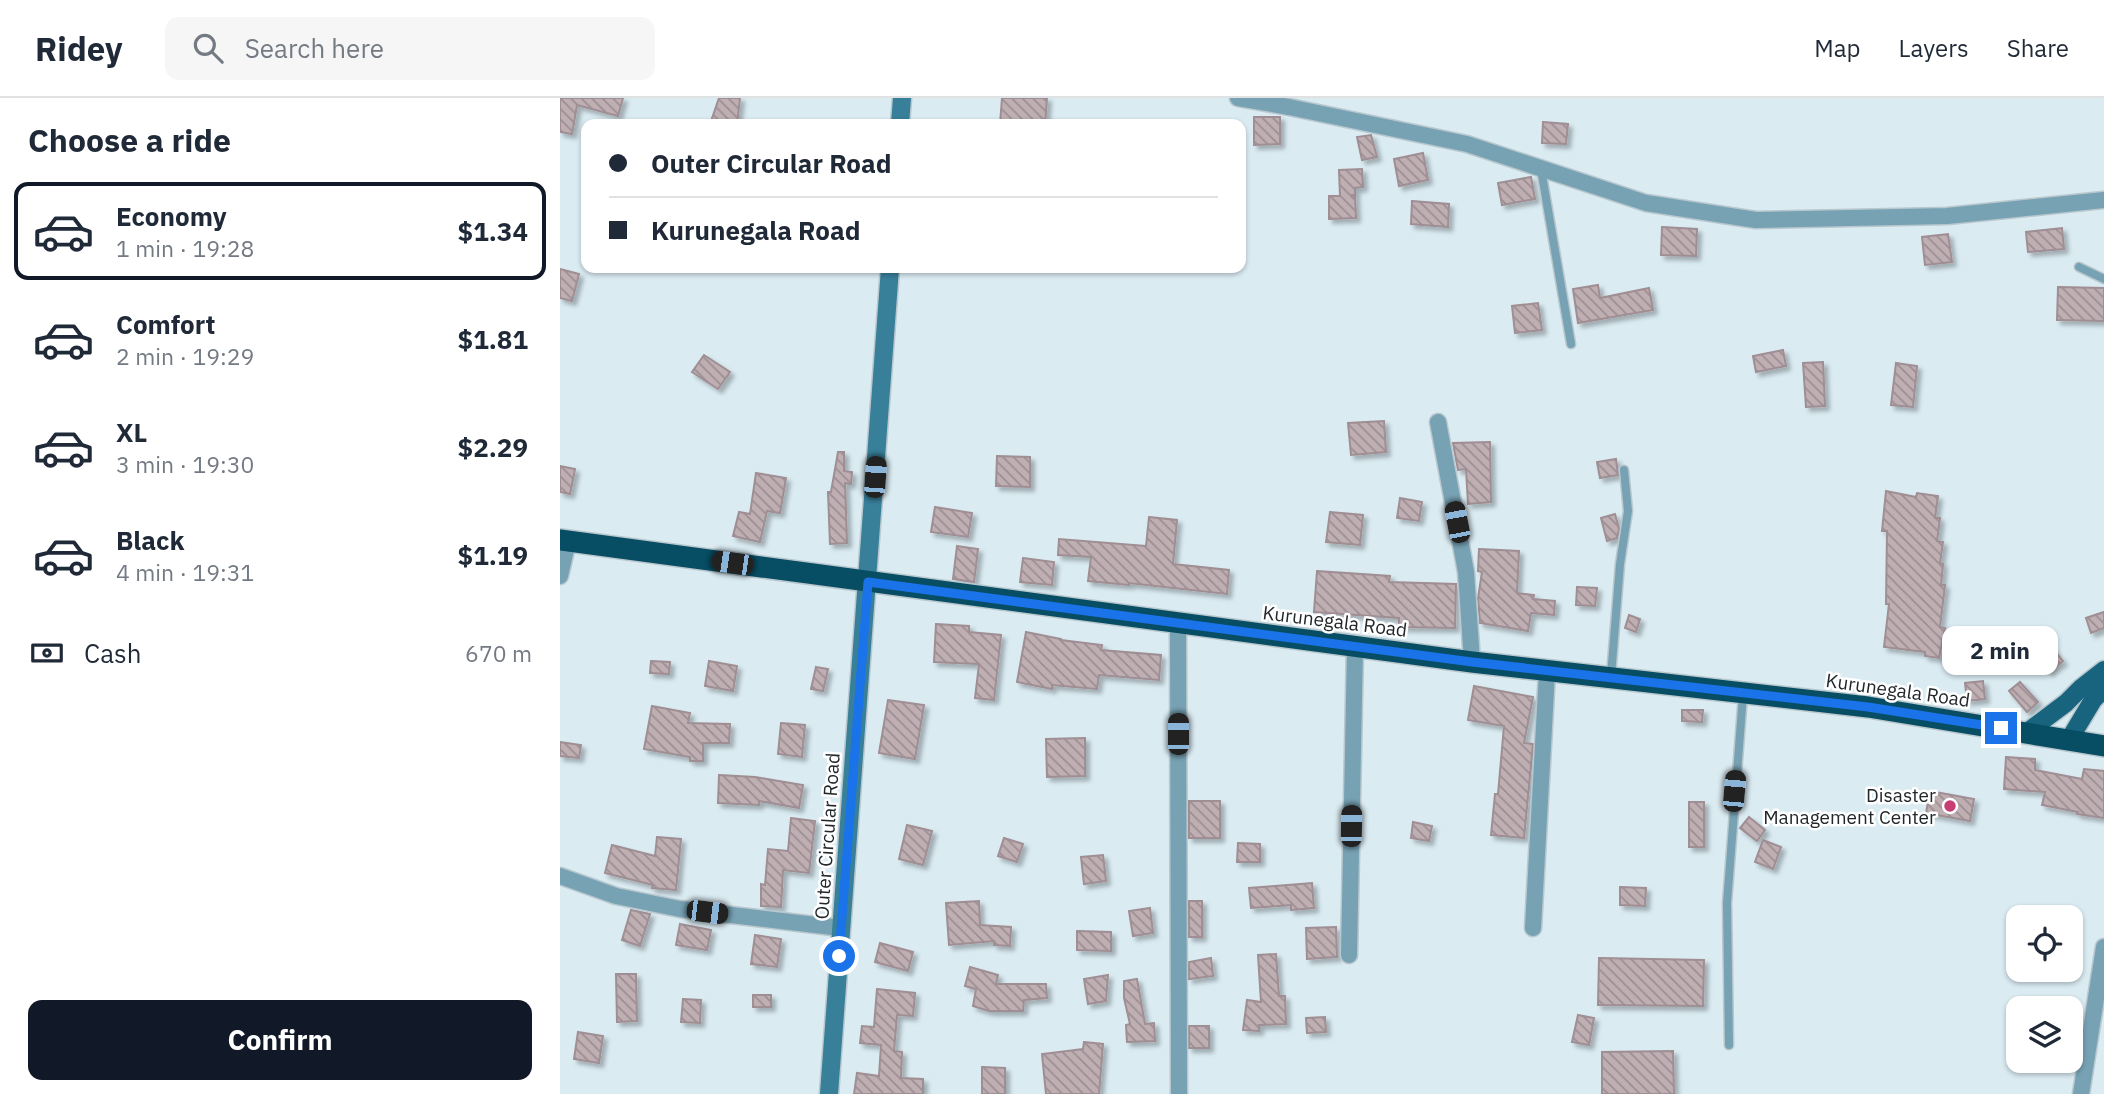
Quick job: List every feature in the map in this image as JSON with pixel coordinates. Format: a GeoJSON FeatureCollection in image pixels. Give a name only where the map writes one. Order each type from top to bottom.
{"type":"FeatureCollection","features":[{"type":"Feature","properties":{"kind":"highway","name":"Kurunegala Road"},"geometry":{"type":"LineString","coordinates":[[564,541],[1547,672],[1868,707],[2104,746]]}},
{"type":"Feature","properties":{"kind":"main road"},"geometry":{"type":"LineString","coordinates":[[2026,733],[2104,670]]}},
{"type":"Feature","properties":{"kind":"main road"},"geometry":{"type":"LineString","coordinates":[[2069,740],[2093,700],[2104,689]]}},
{"type":"Feature","properties":{"kind":"street"},"geometry":{"type":"LineString","coordinates":[[900,119],[902,98]]}},
{"type":"Feature","properties":{"kind":"street"},"geometry":{"type":"LineString","coordinates":[[1238,98],[1467,144],[1646,203],[1756,220],[1947,216],[2104,200]]}},
{"type":"Feature","properties":{"kind":"street","name":"Outer Circular Road"},"geometry":{"type":"LineString","coordinates":[[829,1094],[890,273]]}},
{"type":"Feature","properties":{"kind":"street"},"geometry":{"type":"LineString","coordinates":[[1438,422],[1466,572],[1472,662]]}},
{"type":"Feature","properties":{"kind":"street"},"geometry":{"type":"LineString","coordinates":[[560,576],[564,541]]}},
{"type":"Feature","properties":{"kind":"street"},"geometry":{"type":"LineString","coordinates":[[1178,624],[1178,1094]]}},
{"type":"Feature","properties":{"kind":"street"},"geometry":{"type":"LineString","coordinates":[[1349,955],[1355,646]]}},
{"type":"Feature","properties":{"kind":"street"},"geometry":{"type":"LineString","coordinates":[[1533,928],[1547,672]]}},
{"type":"Feature","properties":{"kind":"street"},"geometry":{"type":"LineString","coordinates":[[560,876],[615,896],[680,909],[841,928]]}},
{"type":"Feature","properties":{"kind":"street"},"geometry":{"type":"LineString","coordinates":[[2081,1094],[2104,947]]}},
{"type":"Feature","properties":{"kind":"lane"},"geometry":{"type":"LineString","coordinates":[[1541,169],[1571,344]]}},
{"type":"Feature","properties":{"kind":"lane"},"geometry":{"type":"LineString","coordinates":[[2079,267],[2104,279]]}},
{"type":"Feature","properties":{"kind":"lane"},"geometry":{"type":"LineString","coordinates":[[1611,679],[1620,564],[1628,511],[1624,470]]}},
{"type":"Feature","properties":{"kind":"lane"},"geometry":{"type":"LineString","coordinates":[[1729,1045],[1727,903],[1743,693]]}},
{"type":"Feature","properties":{"kind":"building"},"geometry":{"type":"Polygon","coordinates":[[[560,98],[623,98],[618,116],[577,105],[572,134],[560,132],[560,98]]]}},
{"type":"Feature","properties":{"kind":"building"},"geometry":{"type":"Polygon","coordinates":[[[719,98],[740,98],[738,119],[712,119],[719,98]]]}},
{"type":"Feature","properties":{"kind":"building"},"geometry":{"type":"Polygon","coordinates":[[[1002,98],[1047,98],[1045,119],[1000,119],[1002,98]]]}},
{"type":"Feature","properties":{"kind":"building"},"geometry":{"type":"Polygon","coordinates":[[[1254,117],[1280,117],[1280,144],[1254,145],[1254,117]]]}},
{"type":"Feature","properties":{"kind":"building"},"geometry":{"type":"Polygon","coordinates":[[[1543,122],[1568,124],[1566,144],[1542,143],[1543,122]]]}},
{"type":"Feature","properties":{"kind":"building"},"geometry":{"type":"Polygon","coordinates":[[[1371,135],[1377,157],[1362,160],[1357,137],[1371,135]]]}},
{"type":"Feature","properties":{"kind":"building"},"geometry":{"type":"Polygon","coordinates":[[[1423,153],[1428,180],[1399,186],[1394,159],[1423,153]]]}},
{"type":"Feature","properties":{"kind":"building"},"geometry":{"type":"Polygon","coordinates":[[[1362,169],[1363,187],[1355,188],[1355,195],[1352,195],[1355,197],[1356,218],[1329,219],[1329,196],[1340,196],[1339,170],[1362,169]]]}},
{"type":"Feature","properties":{"kind":"building"},"geometry":{"type":"Polygon","coordinates":[[[1531,177],[1535,199],[1502,205],[1498,183],[1531,177]]]}},
{"type":"Feature","properties":{"kind":"building"},"geometry":{"type":"Polygon","coordinates":[[[1412,201],[1449,204],[1448,227],[1411,224],[1412,201]]]}},
{"type":"Feature","properties":{"kind":"building"},"geometry":{"type":"Polygon","coordinates":[[[1662,227],[1697,229],[1696,256],[1661,255],[1662,227]]]}},
{"type":"Feature","properties":{"kind":"building"},"geometry":{"type":"Polygon","coordinates":[[[2062,228],[2064,249],[2028,252],[2026,232],[2062,228]]]}},
{"type":"Feature","properties":{"kind":"building"},"geometry":{"type":"Polygon","coordinates":[[[1948,234],[1952,262],[1925,265],[1922,237],[1948,234]]]}},
{"type":"Feature","properties":{"kind":"building"},"geometry":{"type":"Polygon","coordinates":[[[560,269],[579,274],[572,301],[560,298],[560,269]]]}},
{"type":"Feature","properties":{"kind":"building"},"geometry":{"type":"Polygon","coordinates":[[[1598,285],[1600,298],[1649,288],[1653,310],[1578,323],[1573,289],[1598,285]]]}},
{"type":"Feature","properties":{"kind":"building"},"geometry":{"type":"Polygon","coordinates":[[[2058,287],[2104,288],[2104,321],[2057,320],[2058,287]]]}},
{"type":"Feature","properties":{"kind":"building"},"geometry":{"type":"Polygon","coordinates":[[[1538,303],[1542,330],[1515,333],[1512,306],[1538,303]]]}},
{"type":"Feature","properties":{"kind":"building"},"geometry":{"type":"Polygon","coordinates":[[[1783,350],[1786,366],[1756,372],[1753,356],[1783,350]]]}},
{"type":"Feature","properties":{"kind":"building"},"geometry":{"type":"Polygon","coordinates":[[[704,355],[730,372],[718,389],[692,372],[704,355]]]}},
{"type":"Feature","properties":{"kind":"building"},"geometry":{"type":"Polygon","coordinates":[[[1823,362],[1825,406],[1806,407],[1803,363],[1823,362]]]}},
{"type":"Feature","properties":{"kind":"building"},"geometry":{"type":"Polygon","coordinates":[[[1896,363],[1917,366],[1913,407],[1891,405],[1896,363]]]}},
{"type":"Feature","properties":{"kind":"building"},"geometry":{"type":"Polygon","coordinates":[[[1384,421],[1386,452],[1351,455],[1348,423],[1384,421]]]}},
{"type":"Feature","properties":{"kind":"building"},"geometry":{"type":"Polygon","coordinates":[[[1490,442],[1491,502],[1468,504],[1466,469],[1458,470],[1453,443],[1490,442]]]}},
{"type":"Feature","properties":{"kind":"building"},"geometry":{"type":"Polygon","coordinates":[[[838,452],[844,452],[844,471],[852,472],[851,484],[845,483],[847,543],[830,544],[828,492],[831,492],[838,452]]]}},
{"type":"Feature","properties":{"kind":"building"},"geometry":{"type":"Polygon","coordinates":[[[997,456],[1030,457],[1030,487],[996,486],[997,456]]]}},
{"type":"Feature","properties":{"kind":"building"},"geometry":{"type":"Polygon","coordinates":[[[1616,459],[1618,475],[1600,478],[1597,462],[1616,459]]]}},
{"type":"Feature","properties":{"kind":"building"},"geometry":{"type":"Polygon","coordinates":[[[560,466],[575,469],[570,494],[560,492],[560,466]]]}},
{"type":"Feature","properties":{"kind":"building"},"geometry":{"type":"Polygon","coordinates":[[[756,473],[786,478],[780,513],[767,511],[760,542],[733,536],[739,512],[750,514],[756,473]]]}},
{"type":"Feature","properties":{"kind":"building"},"geometry":{"type":"Polygon","coordinates":[[[1886,491],[1916,497],[1917,493],[1938,496],[1935,518],[1940,518],[1937,541],[1943,542],[1941,585],[1945,585],[1940,627],[1945,628],[1939,658],[1925,656],[1925,652],[1884,647],[1889,604],[1886,604],[1887,531],[1882,531],[1886,491]]]}},
{"type":"Feature","properties":{"kind":"building"},"geometry":{"type":"Polygon","coordinates":[[[1400,498],[1422,502],[1419,521],[1397,518],[1400,498]]]}},
{"type":"Feature","properties":{"kind":"building"},"geometry":{"type":"Polygon","coordinates":[[[935,507],[972,513],[968,537],[931,532],[935,507]]]}},
{"type":"Feature","properties":{"kind":"building"},"geometry":{"type":"Polygon","coordinates":[[[1330,512],[1363,515],[1360,545],[1326,542],[1330,512]]]}},
{"type":"Feature","properties":{"kind":"building"},"geometry":{"type":"Polygon","coordinates":[[[1615,514],[1619,529],[1617,538],[1607,541],[1601,518],[1615,514]]]}},
{"type":"Feature","properties":{"kind":"building"},"geometry":{"type":"Polygon","coordinates":[[[1149,517],[1177,520],[1173,564],[1229,570],[1227,594],[1088,581],[1091,557],[1058,555],[1059,539],[1146,546],[1149,517]]]}},
{"type":"Feature","properties":{"kind":"building"},"geometry":{"type":"Polygon","coordinates":[[[957,546],[978,549],[974,582],[953,579],[957,546]]]}},
{"type":"Feature","properties":{"kind":"building"},"geometry":{"type":"Polygon","coordinates":[[[1479,549],[1519,551],[1517,593],[1534,595],[1533,599],[1555,601],[1554,615],[1531,613],[1528,631],[1480,623],[1478,598],[1482,572],[1478,571],[1479,549]]]}},
{"type":"Feature","properties":{"kind":"building"},"geometry":{"type":"Polygon","coordinates":[[[1023,558],[1054,562],[1052,585],[1020,582],[1023,558]]]}},
{"type":"Feature","properties":{"kind":"building"},"geometry":{"type":"Polygon","coordinates":[[[1317,571],[1390,576],[1389,582],[1456,584],[1455,628],[1399,627],[1399,618],[1314,612],[1317,571]]]}},
{"type":"Feature","properties":{"kind":"building"},"geometry":{"type":"Polygon","coordinates":[[[1577,587],[1597,588],[1595,606],[1576,605],[1577,587]]]}},
{"type":"Feature","properties":{"kind":"building"},"geometry":{"type":"Polygon","coordinates":[[[2104,612],[2104,628],[2091,633],[2086,618],[2104,612]]]}},
{"type":"Feature","properties":{"kind":"building"},"geometry":{"type":"Polygon","coordinates":[[[1629,615],[1640,619],[1636,632],[1625,628],[1629,615]]]}},
{"type":"Feature","properties":{"kind":"building"},"geometry":{"type":"Polygon","coordinates":[[[936,624],[969,626],[969,632],[1001,635],[994,700],[975,698],[979,664],[934,662],[936,624]]]}},
{"type":"Feature","properties":{"kind":"building"},"geometry":{"type":"Polygon","coordinates":[[[1026,632],[1102,645],[1101,650],[1161,655],[1159,680],[1099,675],[1097,689],[1052,685],[1052,689],[1017,682],[1026,632]]]}},
{"type":"Feature","properties":{"kind":"building"},"geometry":{"type":"Polygon","coordinates":[[[2047,642],[2063,661],[2049,672],[2033,653],[2047,642]]]}},
{"type":"Feature","properties":{"kind":"building"},"geometry":{"type":"Polygon","coordinates":[[[651,661],[670,662],[669,674],[650,673],[651,661]]]}},
{"type":"Feature","properties":{"kind":"building"},"geometry":{"type":"Polygon","coordinates":[[[709,661],[737,666],[733,691],[705,686],[709,661]]]}},
{"type":"Feature","properties":{"kind":"building"},"geometry":{"type":"Polygon","coordinates":[[[816,667],[828,669],[823,691],[811,689],[816,667]]]}},
{"type":"Feature","properties":{"kind":"building"},"geometry":{"type":"Polygon","coordinates":[[[1983,681],[1985,699],[1967,701],[1965,683],[1983,681]]]}},
{"type":"Feature","properties":{"kind":"building"},"geometry":{"type":"Polygon","coordinates":[[[2020,682],[2038,702],[2027,712],[2009,691],[2020,682]]]}},
{"type":"Feature","properties":{"kind":"building"},"geometry":{"type":"Polygon","coordinates":[[[1474,686],[1533,697],[1524,743],[1533,744],[1524,838],[1491,835],[1504,726],[1468,720],[1474,686]]]}},
{"type":"Feature","properties":{"kind":"building"},"geometry":{"type":"Polygon","coordinates":[[[888,700],[924,705],[915,759],[879,753],[888,700]]]}},
{"type":"Feature","properties":{"kind":"building"},"geometry":{"type":"Polygon","coordinates":[[[652,706],[690,713],[688,723],[730,724],[729,743],[703,743],[703,761],[690,761],[690,757],[644,749],[652,706]]]}},
{"type":"Feature","properties":{"kind":"building"},"geometry":{"type":"Polygon","coordinates":[[[1682,710],[1703,710],[1702,722],[1682,721],[1682,710]]]}},
{"type":"Feature","properties":{"kind":"building"},"geometry":{"type":"Polygon","coordinates":[[[781,723],[805,725],[802,757],[778,754],[781,723]]]}},
{"type":"Feature","properties":{"kind":"building"},"geometry":{"type":"Polygon","coordinates":[[[1085,738],[1085,776],[1047,777],[1046,739],[1085,738]]]}},
{"type":"Feature","properties":{"kind":"building"},"geometry":{"type":"Polygon","coordinates":[[[560,742],[581,745],[579,758],[560,756],[560,742]]]}},
{"type":"Feature","properties":{"kind":"building"},"geometry":{"type":"Polygon","coordinates":[[[2006,757],[2035,759],[2035,770],[2082,779],[2084,769],[2104,771],[2104,818],[2042,805],[2045,792],[2004,789],[2006,757]]]}},
{"type":"Feature","properties":{"kind":"building"},"geometry":{"type":"Polygon","coordinates":[[[719,775],[755,777],[803,785],[799,808],[759,801],[759,805],[718,803],[719,775]]]}},
{"type":"Feature","properties":{"kind":"building","name":"Disaster Management Center"},"geometry":{"type":"Polygon","coordinates":[[[1930,791],[1974,799],[1970,821],[1926,813],[1930,791]]]}},
{"type":"Feature","properties":{"kind":"building"},"geometry":{"type":"Polygon","coordinates":[[[1189,801],[1220,801],[1220,838],[1189,838],[1189,801]]]}},
{"type":"Feature","properties":{"kind":"building"},"geometry":{"type":"Polygon","coordinates":[[[1689,802],[1704,802],[1704,847],[1689,847],[1689,802]]]}},
{"type":"Feature","properties":{"kind":"building"},"geometry":{"type":"Polygon","coordinates":[[[1749,817],[1765,830],[1757,841],[1740,828],[1749,817]]]}},
{"type":"Feature","properties":{"kind":"building"},"geometry":{"type":"Polygon","coordinates":[[[791,818],[815,821],[809,873],[783,870],[781,907],[761,906],[761,884],[765,885],[768,849],[788,851],[791,818]]]}},
{"type":"Feature","properties":{"kind":"building"},"geometry":{"type":"Polygon","coordinates":[[[1413,822],[1432,826],[1429,841],[1411,838],[1413,822]]]}},
{"type":"Feature","properties":{"kind":"building"},"geometry":{"type":"Polygon","coordinates":[[[907,825],[932,831],[923,865],[899,859],[907,825]]]}},
{"type":"Feature","properties":{"kind":"building"},"geometry":{"type":"Polygon","coordinates":[[[657,837],[681,839],[676,890],[652,888],[653,885],[605,873],[612,845],[655,856],[657,837]]]}},
{"type":"Feature","properties":{"kind":"building"},"geometry":{"type":"Polygon","coordinates":[[[1004,838],[1023,844],[1017,862],[998,856],[1004,838]]]}},
{"type":"Feature","properties":{"kind":"building"},"geometry":{"type":"Polygon","coordinates":[[[1763,840],[1781,847],[1773,869],[1755,862],[1763,840]]]}},
{"type":"Feature","properties":{"kind":"building"},"geometry":{"type":"Polygon","coordinates":[[[1238,843],[1260,844],[1260,862],[1237,862],[1238,843]]]}},
{"type":"Feature","properties":{"kind":"building"},"geometry":{"type":"Polygon","coordinates":[[[1103,855],[1106,881],[1084,884],[1081,857],[1103,855]]]}},
{"type":"Feature","properties":{"kind":"building"},"geometry":{"type":"Polygon","coordinates":[[[1312,883],[1314,908],[1291,910],[1291,905],[1251,908],[1249,888],[1312,883]]]}},
{"type":"Feature","properties":{"kind":"building"},"geometry":{"type":"Polygon","coordinates":[[[1620,887],[1646,888],[1645,906],[1620,905],[1620,887]]]}},
{"type":"Feature","properties":{"kind":"building"},"geometry":{"type":"Polygon","coordinates":[[[979,901],[980,925],[1011,927],[1010,946],[994,945],[994,941],[949,945],[946,903],[979,901]]]}},
{"type":"Feature","properties":{"kind":"building"},"geometry":{"type":"Polygon","coordinates":[[[1189,901],[1202,901],[1202,937],[1189,937],[1189,901]]]}},
{"type":"Feature","properties":{"kind":"building"},"geometry":{"type":"Polygon","coordinates":[[[1150,908],[1153,933],[1133,936],[1129,911],[1150,908]]]}},
{"type":"Feature","properties":{"kind":"building"},"geometry":{"type":"Polygon","coordinates":[[[631,910],[650,914],[640,946],[622,940],[631,910]]]}},
{"type":"Feature","properties":{"kind":"building"},"geometry":{"type":"Polygon","coordinates":[[[680,924],[711,930],[707,950],[676,945],[680,924]]]}},
{"type":"Feature","properties":{"kind":"building"},"geometry":{"type":"Polygon","coordinates":[[[1336,927],[1337,957],[1307,959],[1306,928],[1336,927]]]}},
{"type":"Feature","properties":{"kind":"building"},"geometry":{"type":"Polygon","coordinates":[[[1077,931],[1111,932],[1111,951],[1077,950],[1077,931]]]}},
{"type":"Feature","properties":{"kind":"building"},"geometry":{"type":"Polygon","coordinates":[[[755,935],[781,939],[777,967],[751,964],[755,935]]]}},
{"type":"Feature","properties":{"kind":"building"},"geometry":{"type":"Polygon","coordinates":[[[880,943],[913,952],[908,971],[875,962],[880,943]]]}},
{"type":"Feature","properties":{"kind":"building"},"geometry":{"type":"Polygon","coordinates":[[[1276,954],[1279,996],[1285,996],[1286,1024],[1259,1025],[1259,1031],[1243,1030],[1247,1000],[1261,1002],[1258,955],[1276,954]]]}},
{"type":"Feature","properties":{"kind":"building"},"geometry":{"type":"Polygon","coordinates":[[[1211,958],[1213,976],[1189,979],[1189,962],[1211,958]]]}},
{"type":"Feature","properties":{"kind":"building"},"geometry":{"type":"Polygon","coordinates":[[[1599,958],[1704,960],[1703,1006],[1598,1005],[1599,958]]]}},
{"type":"Feature","properties":{"kind":"building"},"geometry":{"type":"Polygon","coordinates":[[[970,967],[998,975],[996,984],[1046,984],[1047,998],[1024,1000],[1023,1011],[989,1011],[973,1006],[976,989],[965,986],[970,967]]]}},
{"type":"Feature","properties":{"kind":"building"},"geometry":{"type":"Polygon","coordinates":[[[616,974],[636,974],[637,1021],[617,1022],[616,974]]]}},
{"type":"Feature","properties":{"kind":"building"},"geometry":{"type":"Polygon","coordinates":[[[1108,975],[1106,1001],[1088,1004],[1084,979],[1108,975]]]}},
{"type":"Feature","properties":{"kind":"building"},"geometry":{"type":"Polygon","coordinates":[[[1137,979],[1145,1024],[1154,1023],[1155,1041],[1127,1042],[1126,1025],[1130,1024],[1124,998],[1124,981],[1137,979]]]}},
{"type":"Feature","properties":{"kind":"building"},"geometry":{"type":"Polygon","coordinates":[[[877,989],[915,993],[913,1016],[897,1015],[894,1051],[902,1052],[901,1078],[923,1079],[923,1094],[854,1094],[857,1073],[879,1076],[881,1045],[860,1043],[862,1026],[874,1027],[877,989]]]}},
{"type":"Feature","properties":{"kind":"building"},"geometry":{"type":"Polygon","coordinates":[[[753,995],[771,995],[771,1007],[753,1007],[753,995]]]}},
{"type":"Feature","properties":{"kind":"building"},"geometry":{"type":"Polygon","coordinates":[[[683,999],[701,1000],[700,1023],[681,1022],[683,999]]]}},
{"type":"Feature","properties":{"kind":"building"},"geometry":{"type":"Polygon","coordinates":[[[1578,1015],[1594,1018],[1589,1045],[1572,1042],[1578,1015]]]}},
{"type":"Feature","properties":{"kind":"building"},"geometry":{"type":"Polygon","coordinates":[[[1325,1017],[1326,1032],[1307,1033],[1306,1018],[1325,1017]]]}},
{"type":"Feature","properties":{"kind":"building"},"geometry":{"type":"Polygon","coordinates":[[[1189,1026],[1209,1026],[1209,1048],[1189,1048],[1189,1026]]]}},
{"type":"Feature","properties":{"kind":"building"},"geometry":{"type":"Polygon","coordinates":[[[578,1032],[603,1036],[599,1063],[574,1059],[578,1032]]]}},
{"type":"Feature","properties":{"kind":"building"},"geometry":{"type":"Polygon","coordinates":[[[1084,1042],[1103,1044],[1099,1094],[1046,1094],[1042,1054],[1083,1049],[1084,1042]]]}},
{"type":"Feature","properties":{"kind":"building"},"geometry":{"type":"Polygon","coordinates":[[[1673,1051],[1674,1094],[1602,1094],[1602,1052],[1673,1051]]]}},
{"type":"Feature","properties":{"kind":"building"},"geometry":{"type":"Polygon","coordinates":[[[982,1067],[1005,1068],[1005,1094],[982,1094],[982,1067]]]}},
{"type":"Feature","properties":{"kind":"place","name":"Disaster Management Center"},"geometry":{"type":"Point","coordinates":[1950,806]}},
{"type":"Feature","properties":{"kind":"route"},"geometry":{"type":"LineString","coordinates":[[839,956],[868,582],[1547,672],[1868,707],[2001,728]]}}]}
